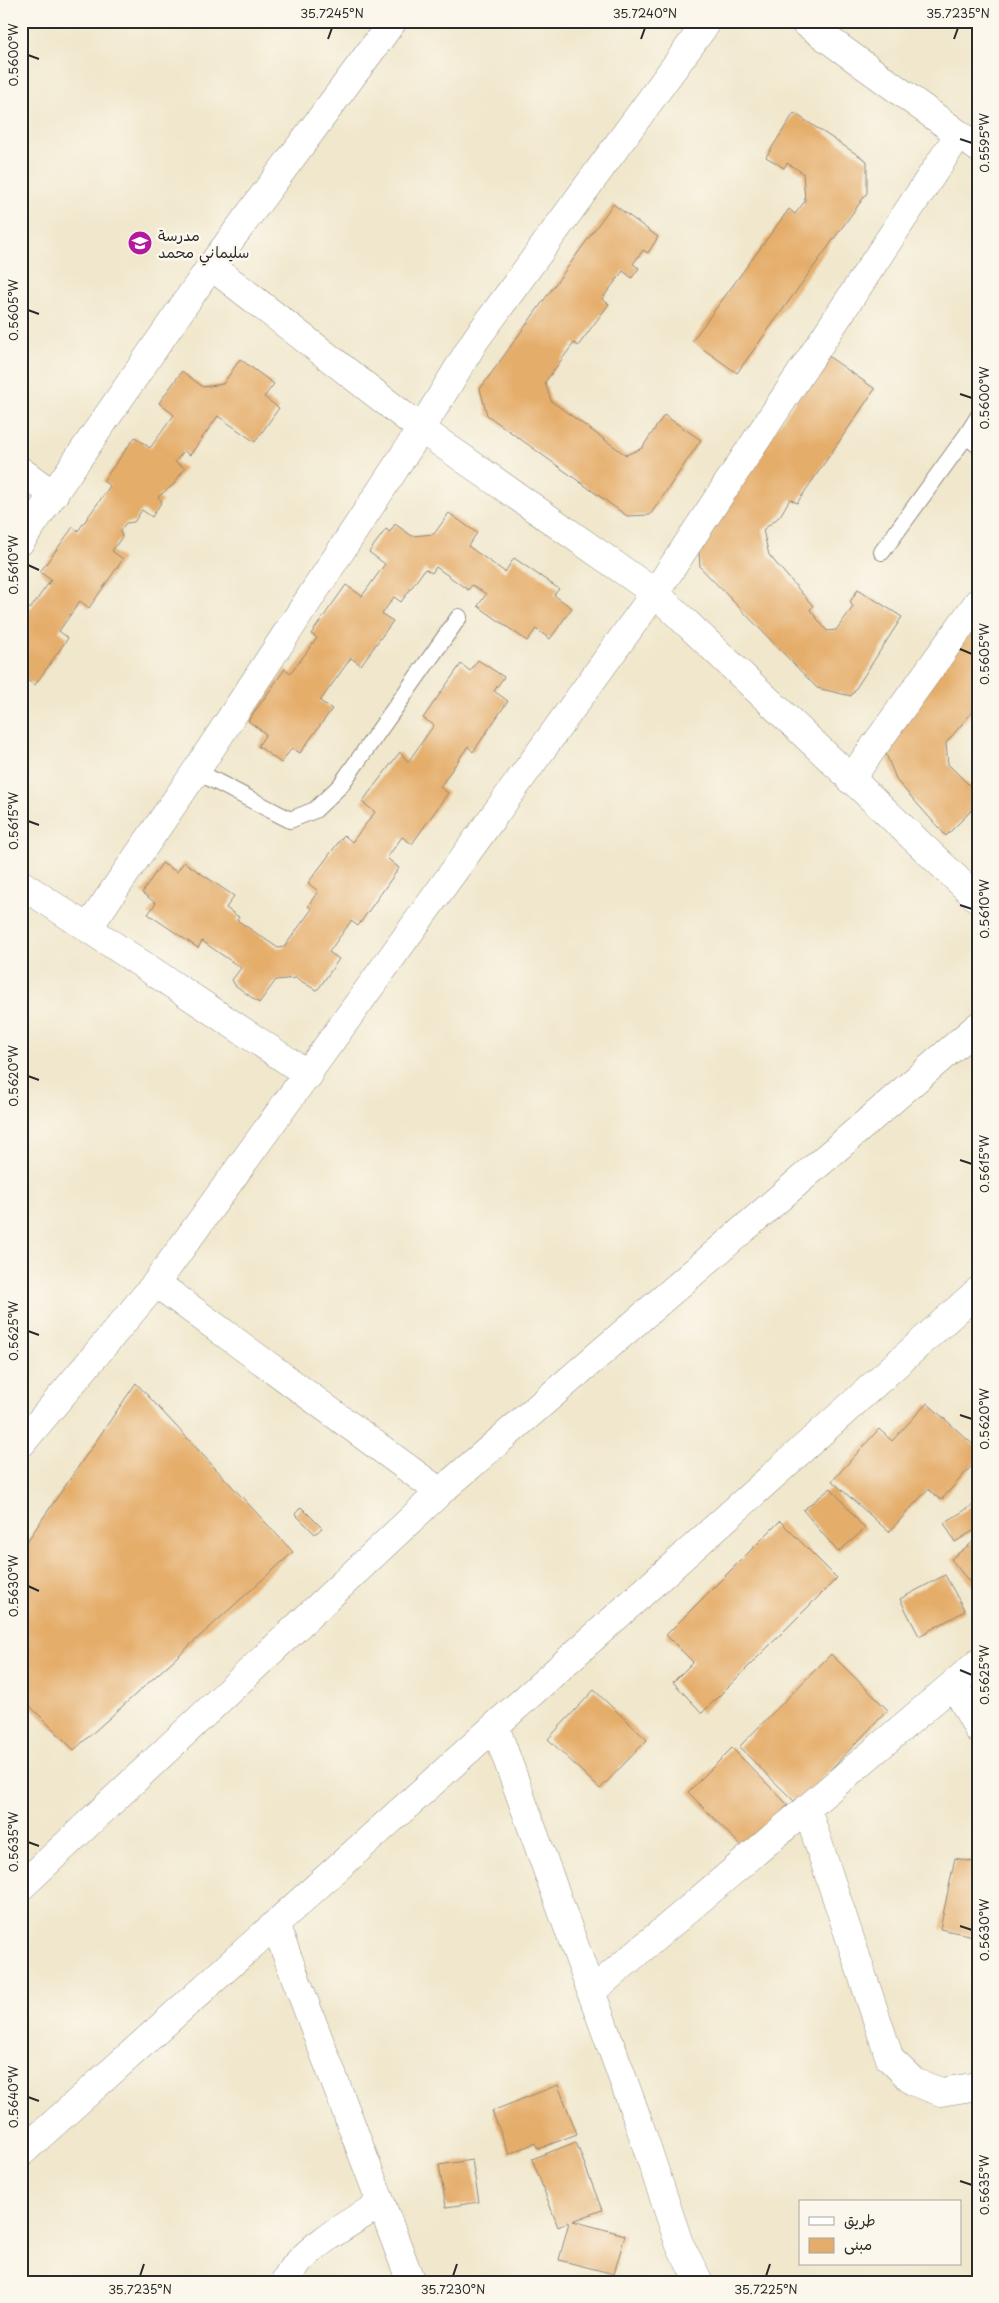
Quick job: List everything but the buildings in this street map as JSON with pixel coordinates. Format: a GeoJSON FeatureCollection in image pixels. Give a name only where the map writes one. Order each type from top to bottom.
{"type":"FeatureCollection","features":[{"type":"Feature","properties":{"kind":"street"},"geometry":{"type":"LineString","coordinates":[[88,928],[196,771],[421,429],[476,339],[708,21]]}},
{"type":"Feature","properties":{"kind":"street"},"geometry":{"type":"LineString","coordinates":[[21,1444],[156,1284],[655,593],[968,141],[803,21]]}},
{"type":"Feature","properties":{"kind":"street"},"geometry":{"type":"LineString","coordinates":[[21,541],[211,266],[387,24]]}},
{"type":"Feature","properties":{"kind":"street"},"geometry":{"type":"LineString","coordinates":[[211,266],[421,429],[655,593],[850,780],[974,886]]}},
{"type":"Feature","properties":{"kind":"street"},"geometry":{"type":"LineString","coordinates":[[21,471],[54,495]]}},
{"type":"Feature","properties":{"kind":"street"},"geometry":{"type":"LineString","coordinates":[[850,780],[978,602]]}},
{"type":"Feature","properties":{"kind":"street"},"geometry":{"type":"LineString","coordinates":[[21,884],[308,1074]]}},
{"type":"Feature","properties":{"kind":"street"},"geometry":{"type":"LineString","coordinates":[[21,1887],[440,1492],[978,1026]]}},
{"type":"Feature","properties":{"kind":"street"},"geometry":{"type":"LineString","coordinates":[[156,1284],[440,1492]]}},
{"type":"Feature","properties":{"kind":"street"},"geometry":{"type":"LineString","coordinates":[[21,2153],[978,1291]]}},
{"type":"Feature","properties":{"kind":"street"},"geometry":{"type":"LineString","coordinates":[[591,1992],[978,1663]]}},
{"type":"Feature","properties":{"kind":"street"},"geometry":{"type":"LineString","coordinates":[[954,1684],[978,1729]]}},
{"type":"Feature","properties":{"kind":"street"},"geometry":{"type":"LineString","coordinates":[[495,1726],[679,2243],[699,2282]]}},
{"type":"Feature","properties":{"kind":"street"},"geometry":{"type":"LineString","coordinates":[[807,1809],[890,2060],[914,2082],[940,2092],[978,2086]]}},
{"type":"Feature","properties":{"kind":"street"},"geometry":{"type":"LineString","coordinates":[[275,1924],[411,2282]]}},
{"type":"Feature","properties":{"kind":"street"},"geometry":{"type":"LineString","coordinates":[[285,2282],[289,2271],[334,2232],[381,2204]]}},
{"type":"Feature","properties":{"kind":"lane"},"geometry":{"type":"LineString","coordinates":[[882,552],[972,441],[978,417]]}},
{"type":"Feature","properties":{"kind":"lane"},"geometry":{"type":"LineString","coordinates":[[196,771],[290,820],[315,810],[340,786],[459,617]]}},
{"type":"Feature","properties":{"kind":"place","name":"مدرسة سليماني محمد"},"geometry":{"type":"Point","coordinates":[140,243]}}]}
